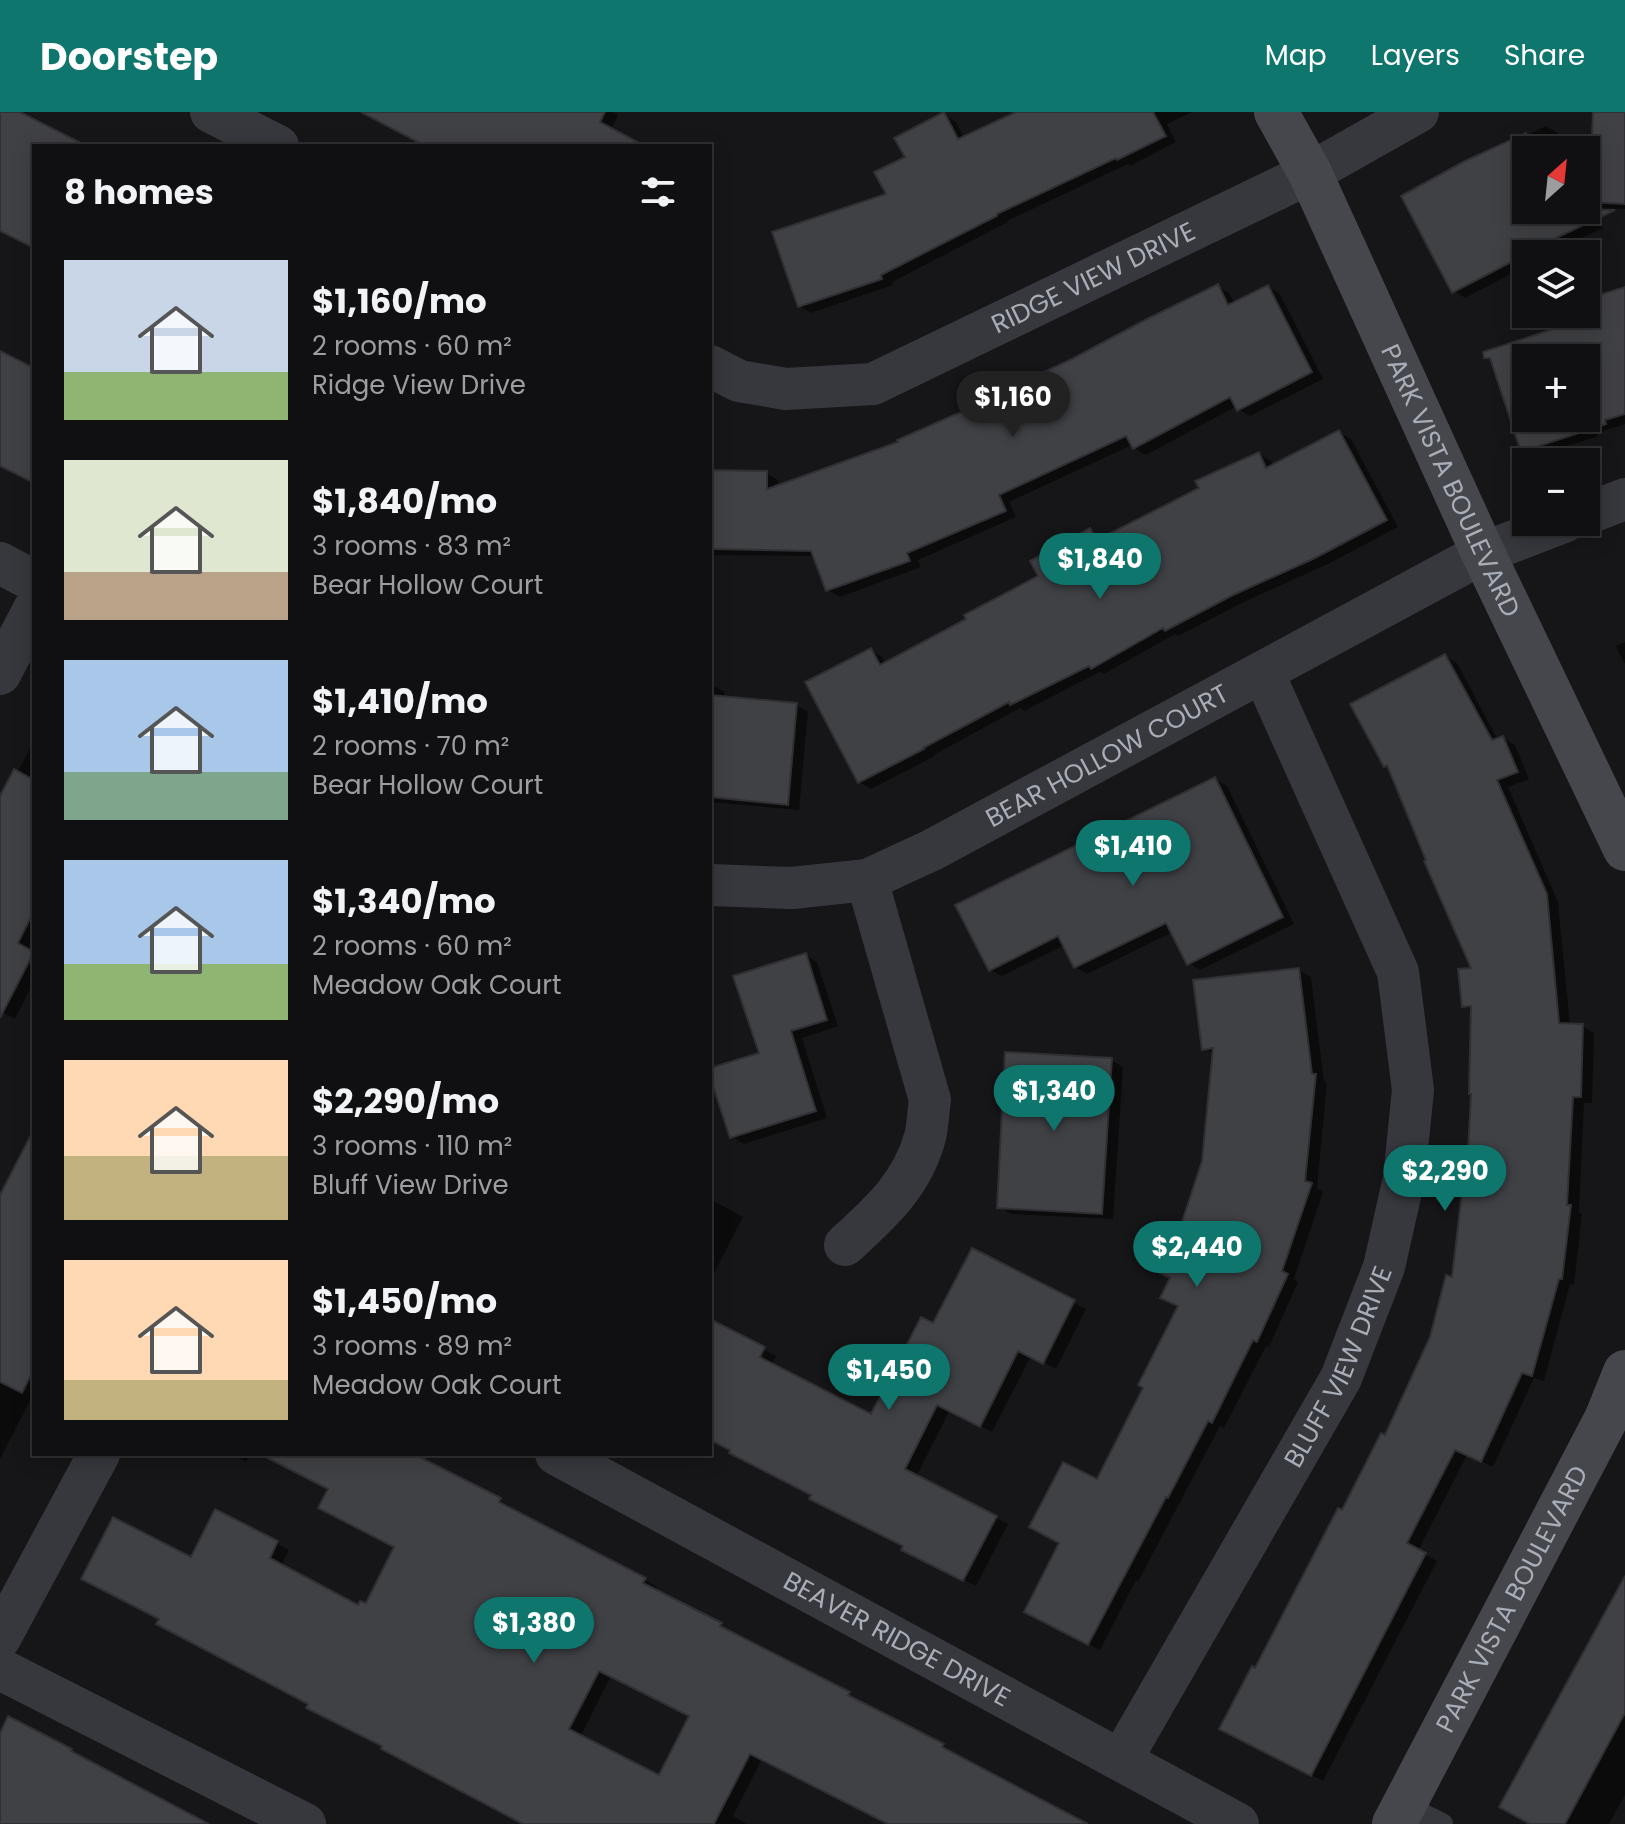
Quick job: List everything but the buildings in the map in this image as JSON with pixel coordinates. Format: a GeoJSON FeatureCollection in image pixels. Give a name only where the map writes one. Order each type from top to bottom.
{"type":"FeatureCollection","features":[{"type":"Feature","properties":{"kind":"street"},"geometry":{"type":"LineString","coordinates":[[211,112],[274,144]]}},
{"type":"Feature","properties":{"kind":"street","name":"PARK VISTA BOULEVARD"},"geometry":{"type":"LineString","coordinates":[[1276,112],[1310,173],[1483,553],[1625,849]]}},
{"type":"Feature","properties":{"kind":"street","name":"RIDGE VIEW DRIVE"},"geometry":{"type":"LineString","coordinates":[[712,367],[739,381],[786,389],[873,384],[1310,173],[1418,112]]}},
{"type":"Feature","properties":{"kind":"street"},"geometry":{"type":"LineString","coordinates":[[1600,509],[1625,499]]}},
{"type":"Feature","properties":{"kind":"street","name":"BEAR HOLLOW COURT"},"geometry":{"type":"LineString","coordinates":[[712,885],[792,888],[867,880],[932,850],[1483,553],[1527,536]]}},
{"type":"Feature","properties":{"kind":"street"},"geometry":{"type":"LineString","coordinates":[[0,563],[32,580]]}},
{"type":"Feature","properties":{"kind":"street"},"geometry":{"type":"LineString","coordinates":[[0,674],[32,613]]}},
{"type":"Feature","properties":{"kind":"street","name":"BLUFF VIEW DRIVE"},"geometry":{"type":"LineString","coordinates":[[1121,1760],[1341,1378],[1384,1267],[1404,1178],[1413,1090],[1398,972],[1263,672]]}},
{"type":"Feature","properties":{"kind":"street"},"geometry":{"type":"LineString","coordinates":[[845,1245],[885,1208],[907,1180],[925,1136],[930,1100],[867,880]]}},
{"type":"Feature","properties":{"kind":"street","name":"PARK VISTA BOULEVARD"},"geometry":{"type":"LineString","coordinates":[[1414,1818],[1606,1419],[1625,1372]]}},
{"type":"Feature","properties":{"kind":"street"},"geometry":{"type":"LineString","coordinates":[[0,1638],[98,1456]]}},
{"type":"Feature","properties":{"kind":"street","name":"BEAVER RIDGE DRIVE"},"geometry":{"type":"LineString","coordinates":[[560,1456],[1238,1824]]}},
{"type":"Feature","properties":{"kind":"street"},"geometry":{"type":"LineString","coordinates":[[0,1669],[305,1824]]}}]}
